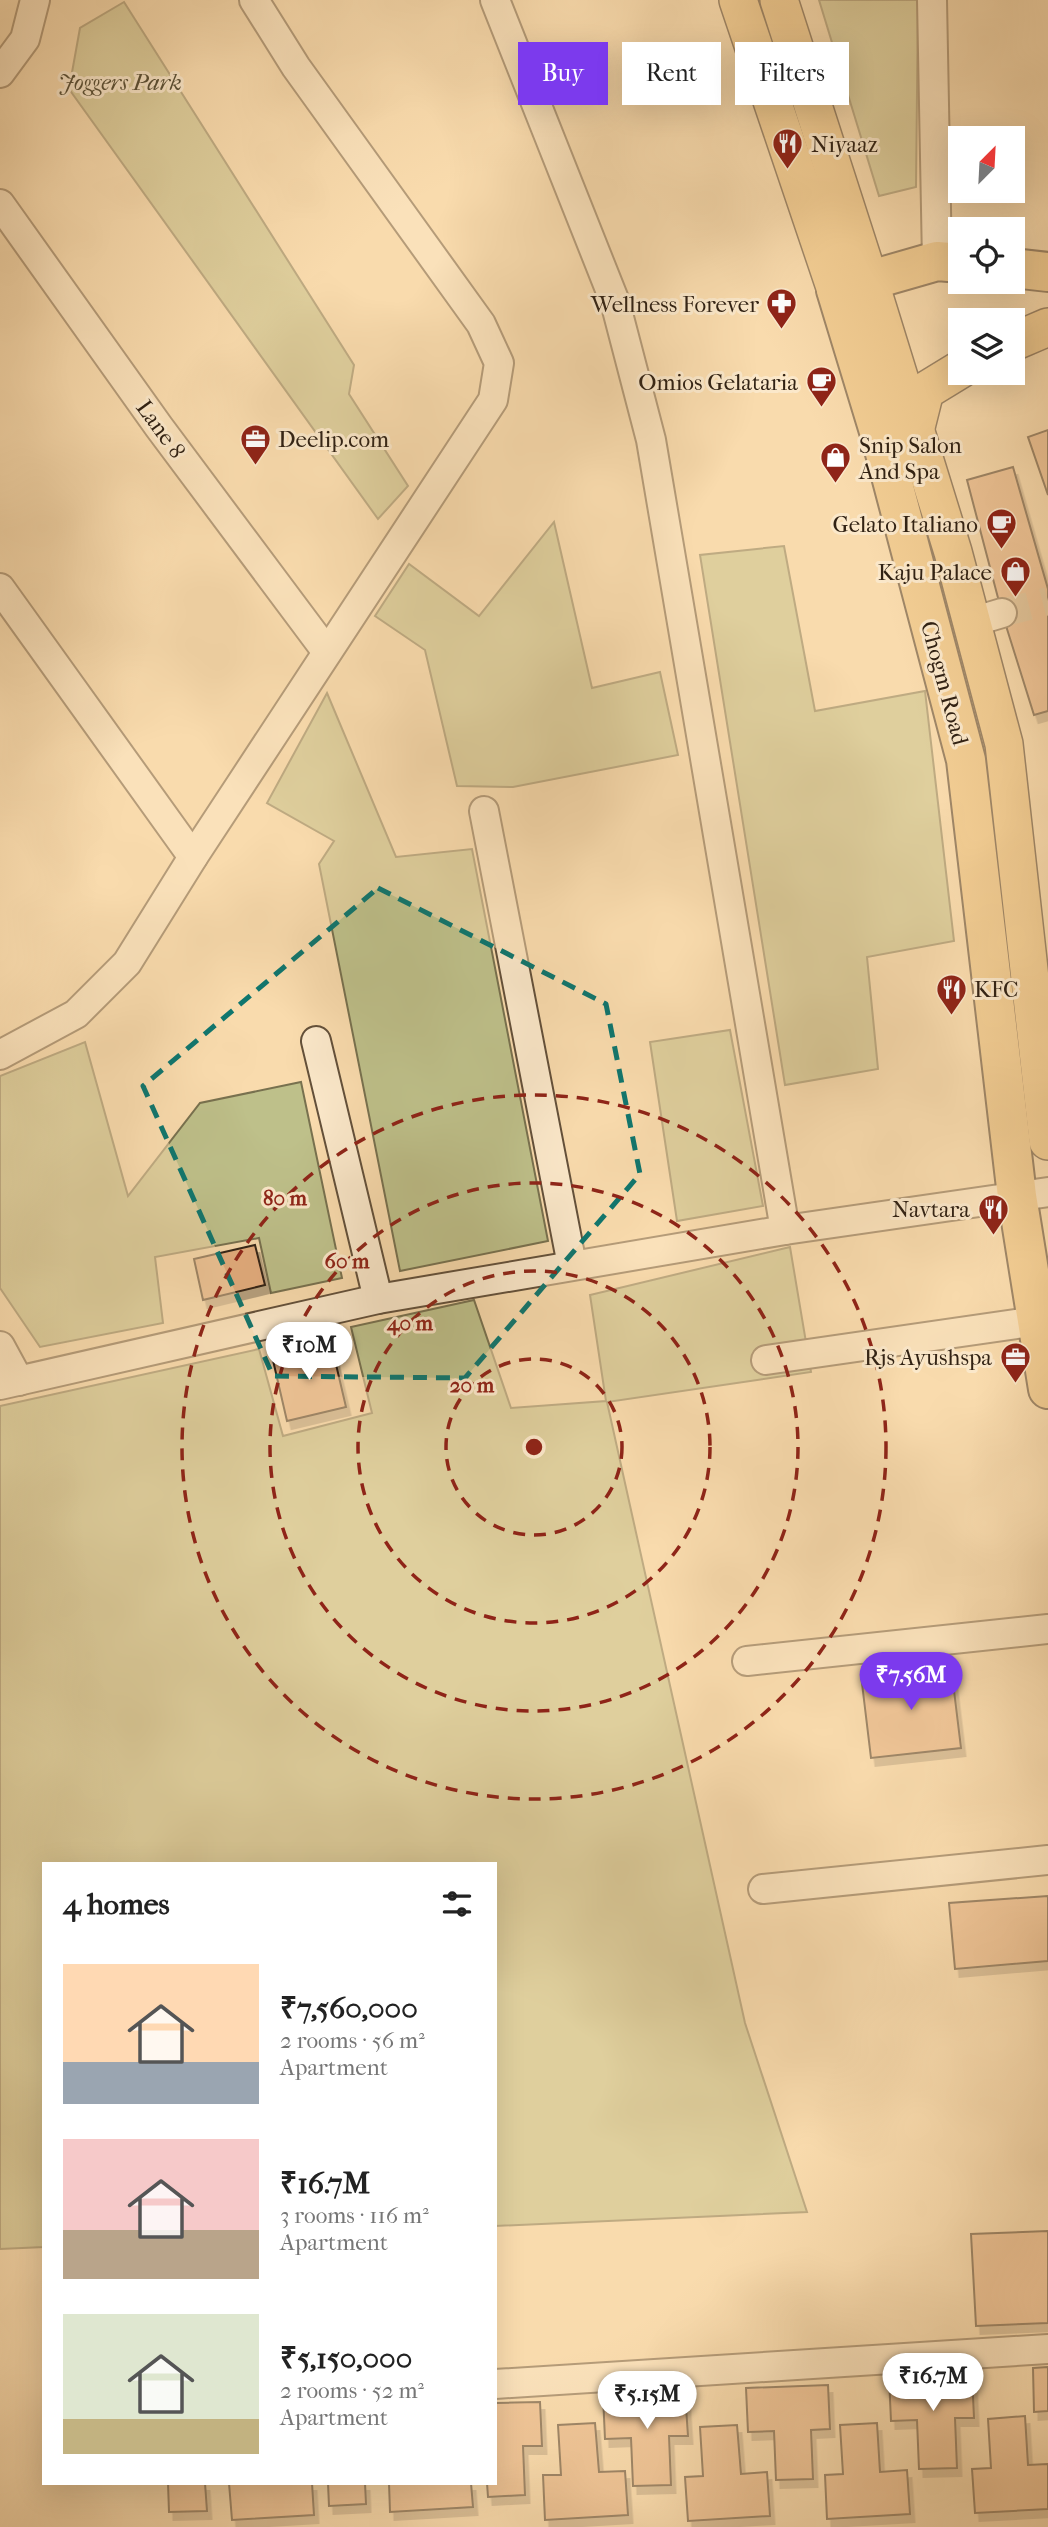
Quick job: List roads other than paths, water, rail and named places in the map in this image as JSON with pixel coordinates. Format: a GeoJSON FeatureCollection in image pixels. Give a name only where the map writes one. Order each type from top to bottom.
{"type":"FeatureCollection","features":[{"type":"Feature","properties":{"kind":"highway"},"geometry":{"type":"LineString","coordinates":[[852,285],[948,262]]}},
{"type":"Feature","properties":{"kind":"highway"},"geometry":{"type":"LineString","coordinates":[[1025,269],[1048,272]]}},
{"type":"Feature","properties":{"kind":"highway","name":"Chogm Road"},"geometry":{"type":"LineString","coordinates":[[852,285],[881,438],[966,760],[1033,1194],[1037,1321],[1048,1389]]}},
{"type":"Feature","properties":{"kind":"main road","name":"Chogm Road"},"geometry":{"type":"LineString","coordinates":[[738,0],[852,285],[915,431],[987,618],[1004,744],[1036,934],[1048,1141]]}},
{"type":"Feature","properties":{"kind":"main road","name":"Chogm Road"},"geometry":{"type":"LineString","coordinates":[[779,0],[852,285]]}},
{"type":"Feature","properties":{"kind":"main road"},"geometry":{"type":"LineString","coordinates":[[1025,337],[1048,327]]}},
{"type":"Feature","properties":{"kind":"main road"},"geometry":{"type":"LineString","coordinates":[[915,431],[925,391],[948,377]]}},
{"type":"Feature","properties":{"kind":"street"},"geometry":{"type":"LineString","coordinates":[[0,73],[25,39],[35,0]]}},
{"type":"Feature","properties":{"kind":"street"},"geometry":{"type":"LineString","coordinates":[[0,1055],[76,1014],[127,963],[193,857],[493,400],[499,363],[481,324],[296,67],[254,0]]}},
{"type":"Feature","properties":{"kind":"street"},"geometry":{"type":"LineString","coordinates":[[495,0],[615,302],[651,440],[785,1230]]}},
{"type":"Feature","properties":{"kind":"street"},"geometry":{"type":"LineString","coordinates":[[932,0],[948,247]]}},
{"type":"Feature","properties":{"kind":"street","name":"Lane 8"},"geometry":{"type":"LineString","coordinates":[[0,204],[159,427],[327,652]]}},
{"type":"Feature","properties":{"kind":"street"},"geometry":{"type":"LineString","coordinates":[[0,588],[193,857]]}},
{"type":"Feature","properties":{"kind":"street"},"geometry":{"type":"LineString","coordinates":[[484,811],[572,1265]]}},
{"type":"Feature","properties":{"kind":"street"},"geometry":{"type":"LineString","coordinates":[[316,1041],[378,1299]]}},
{"type":"Feature","properties":{"kind":"street"},"geometry":{"type":"LineString","coordinates":[[0,1346],[10,1383],[378,1299],[785,1230],[1033,1194]]}},
{"type":"Feature","properties":{"kind":"street"},"geometry":{"type":"LineString","coordinates":[[766,1360],[1037,1321]]}},
{"type":"Feature","properties":{"kind":"street"},"geometry":{"type":"LineString","coordinates":[[747,1661],[1048,1629]]}},
{"type":"Feature","properties":{"kind":"street"},"geometry":{"type":"LineString","coordinates":[[763,1889],[1048,1860]]}},
{"type":"Feature","properties":{"kind":"street"},"geometry":{"type":"LineString","coordinates":[[497,2384],[1048,2349]]}},
{"type":"Feature","properties":{"kind":"tunnel"},"geometry":{"type":"LineString","coordinates":[[1002,613],[1048,601]]}},
{"type":"Feature","properties":{"kind":"place","name":"Niyaaz"},"geometry":{"type":"Point","coordinates":[788,171]}},
{"type":"Feature","properties":{"kind":"place","name":"Wellness Forever"},"geometry":{"type":"Point","coordinates":[782,331]}},
{"type":"Feature","properties":{"kind":"place","name":"Omios Gelataria"},"geometry":{"type":"Point","coordinates":[821,409]}},
{"type":"Feature","properties":{"kind":"place","name":"Deelip.com"},"geometry":{"type":"Point","coordinates":[255,466]}},
{"type":"Feature","properties":{"kind":"place","name":"Snip Salon And Spa"},"geometry":{"type":"Point","coordinates":[836,485]}},
{"type":"Feature","properties":{"kind":"place","name":"Gelato Italiano"},"geometry":{"type":"Point","coordinates":[1001,551]}},
{"type":"Feature","properties":{"kind":"place","name":"Kaju Palace"},"geometry":{"type":"Point","coordinates":[1015,599]}},
{"type":"Feature","properties":{"kind":"place","name":"KFC"},"geometry":{"type":"Point","coordinates":[951,1016]}},
{"type":"Feature","properties":{"kind":"place","name":"Navtara"},"geometry":{"type":"Point","coordinates":[993,1236]}},
{"type":"Feature","properties":{"kind":"place","name":"Rjs Ayushspa"},"geometry":{"type":"Point","coordinates":[1015,1384]}},
{"type":"Feature","properties":{"kind":"park label","name":"Joggers Park"},"geometry":{"type":"Point","coordinates":[120,82]}}]}
